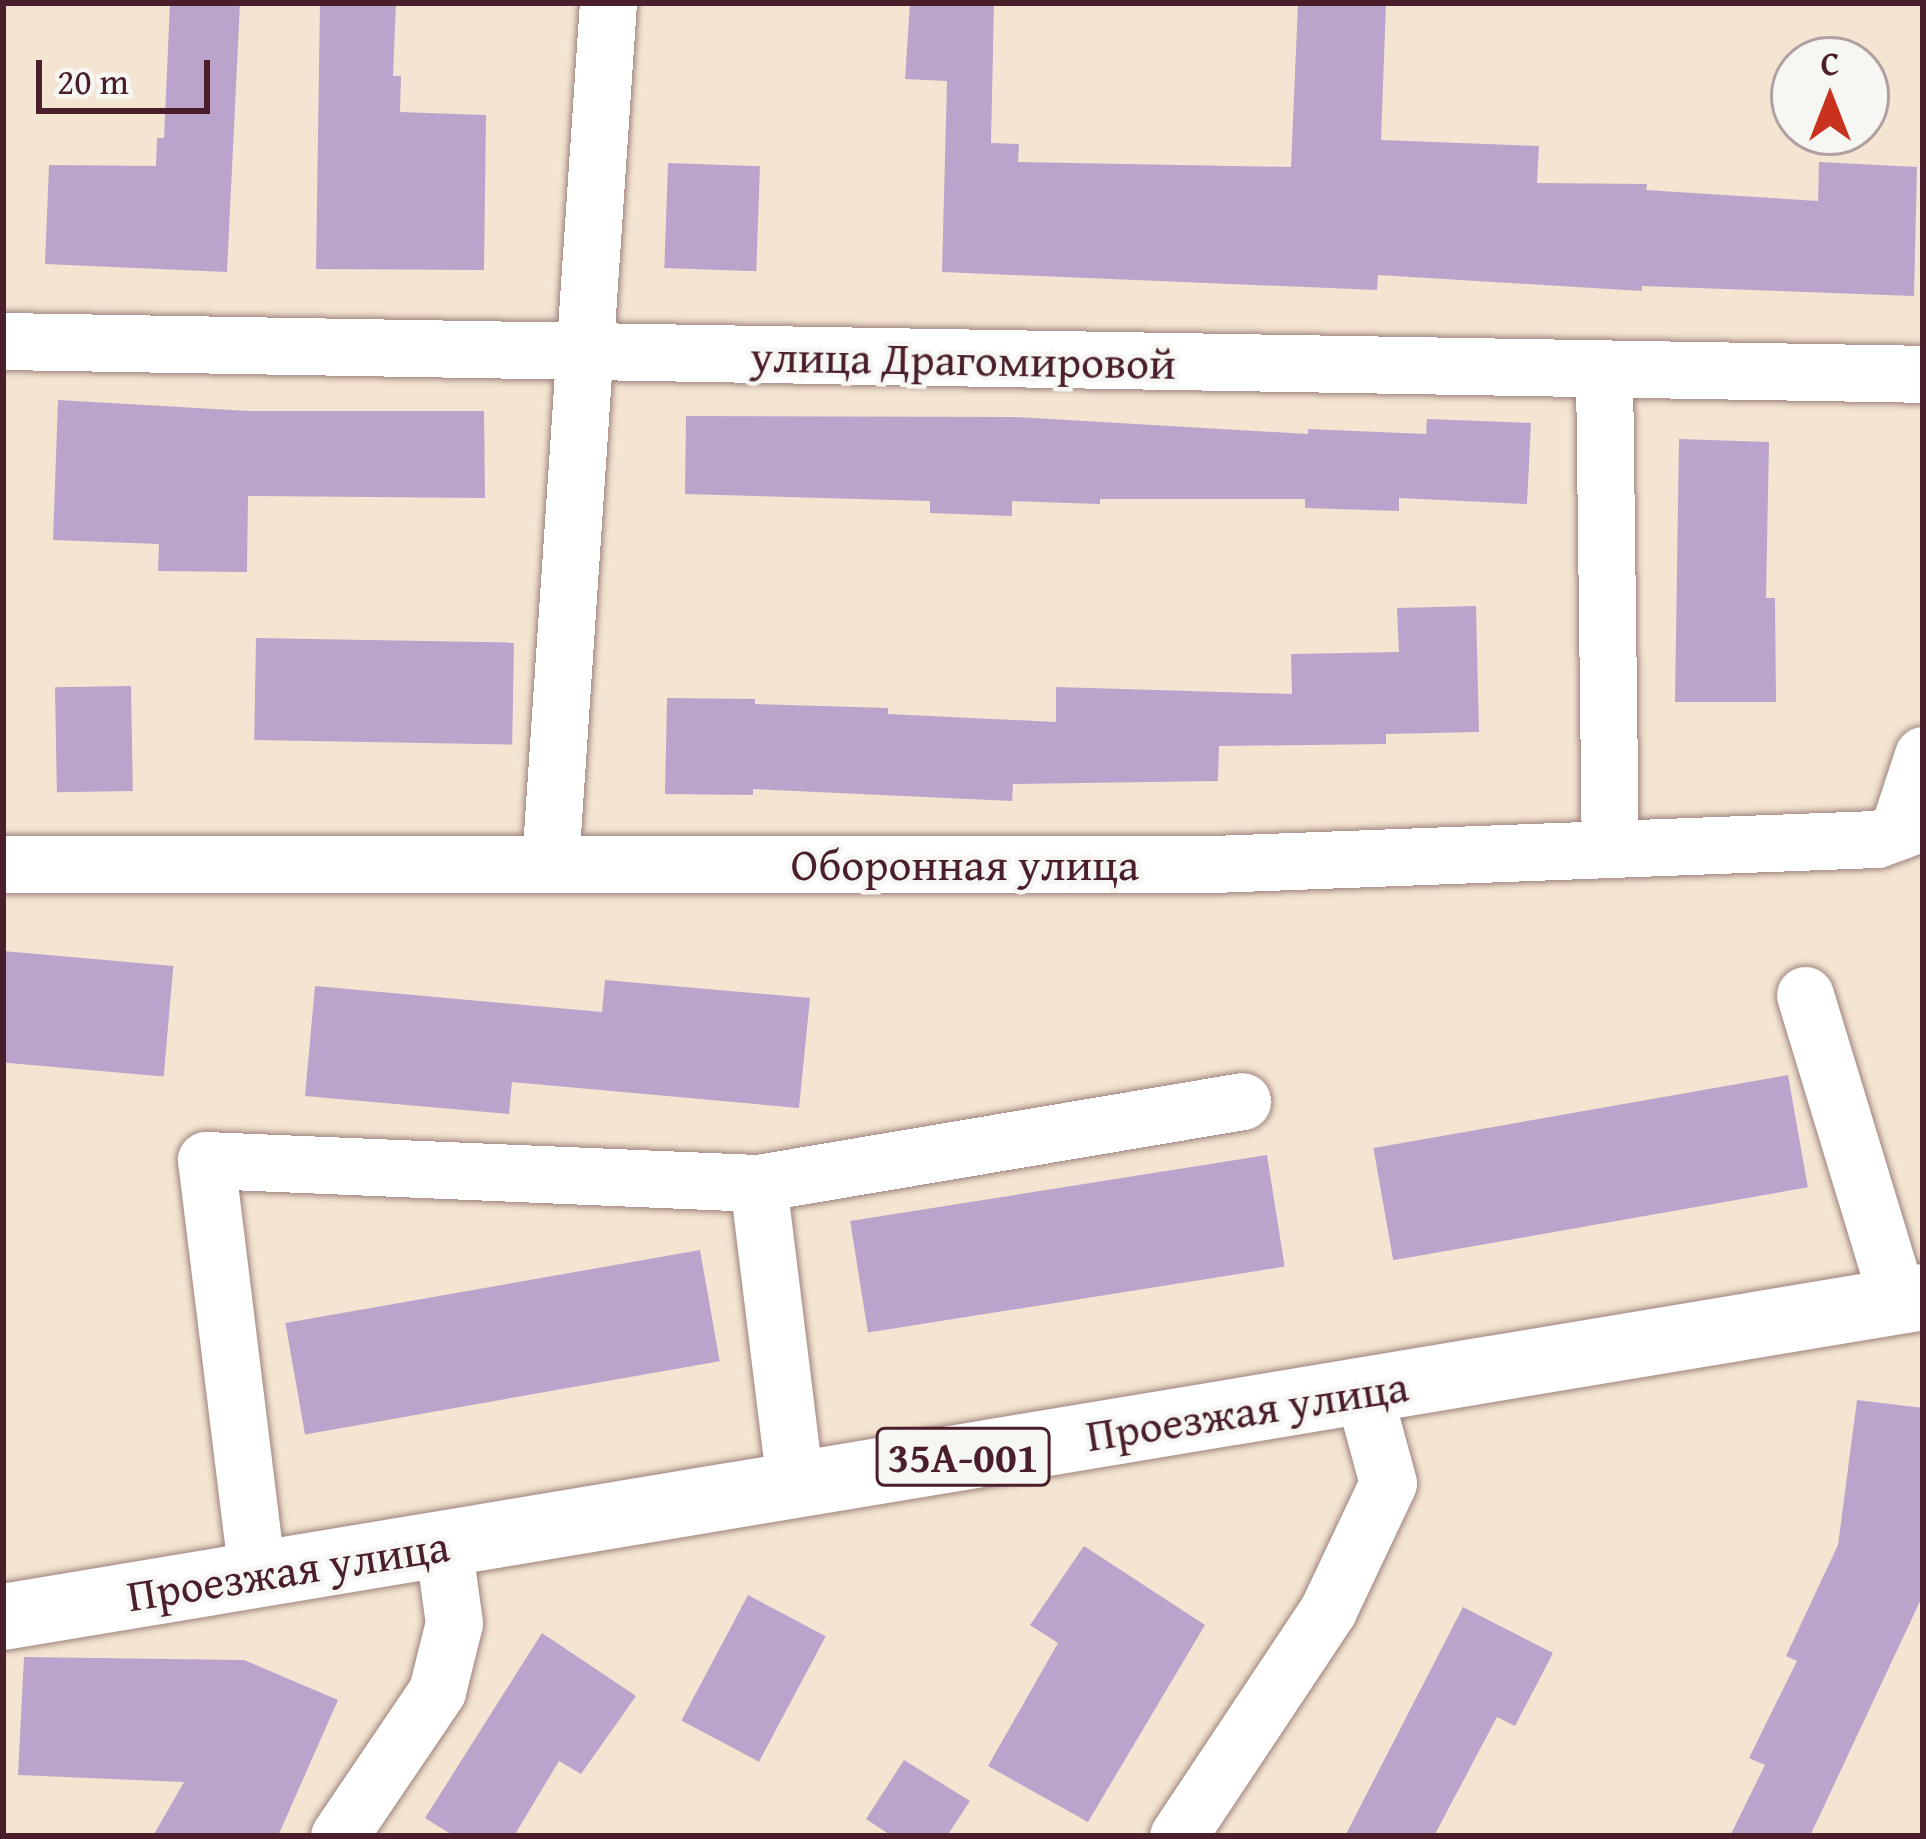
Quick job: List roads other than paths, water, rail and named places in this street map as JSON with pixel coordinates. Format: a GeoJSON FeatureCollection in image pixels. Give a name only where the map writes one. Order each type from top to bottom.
{"type":"FeatureCollection","features":[{"type":"Feature","properties":{"kind":"highway","name":"Проезжая улица"},"geometry":{"type":"LineString","coordinates":[[3,1617],[1910,1299]]}},
{"type":"Feature","properties":{"kind":"street"},"geometry":{"type":"LineString","coordinates":[[550,864],[608,3]]}},
{"type":"Feature","properties":{"kind":"street","name":"улица Драгомировой"},"geometry":{"type":"LineString","coordinates":[[3,341],[1923,374]]}},
{"type":"Feature","properties":{"kind":"street"},"geometry":{"type":"LineString","coordinates":[[1604,369],[1610,848]]}},
{"type":"Feature","properties":{"kind":"street"},"geometry":{"type":"LineString","coordinates":[[1910,827],[1923,755]]}},
{"type":"Feature","properties":{"kind":"street","name":"Оборонная улица"},"geometry":{"type":"LineString","coordinates":[[3,864],[1213,864],[1877,838],[1910,827]]}},
{"type":"Feature","properties":{"kind":"street"},"geometry":{"type":"LineString","coordinates":[[1805,994],[1910,1299]]}},
{"type":"Feature","properties":{"kind":"street"},"geometry":{"type":"LineString","coordinates":[[257,1575],[206,1160],[758,1183],[1242,1101]]}},
{"type":"Feature","properties":{"kind":"street"},"geometry":{"type":"LineString","coordinates":[[758,1183],[795,1485]]}},
{"type":"Feature","properties":{"kind":"street"},"geometry":{"type":"LineString","coordinates":[[1178,1836],[1328,1610],[1388,1483],[1363,1391]]}},
{"type":"Feature","properties":{"kind":"street"},"geometry":{"type":"LineString","coordinates":[[338,1836],[437,1691],[454,1623],[443,1544]]}}]}
